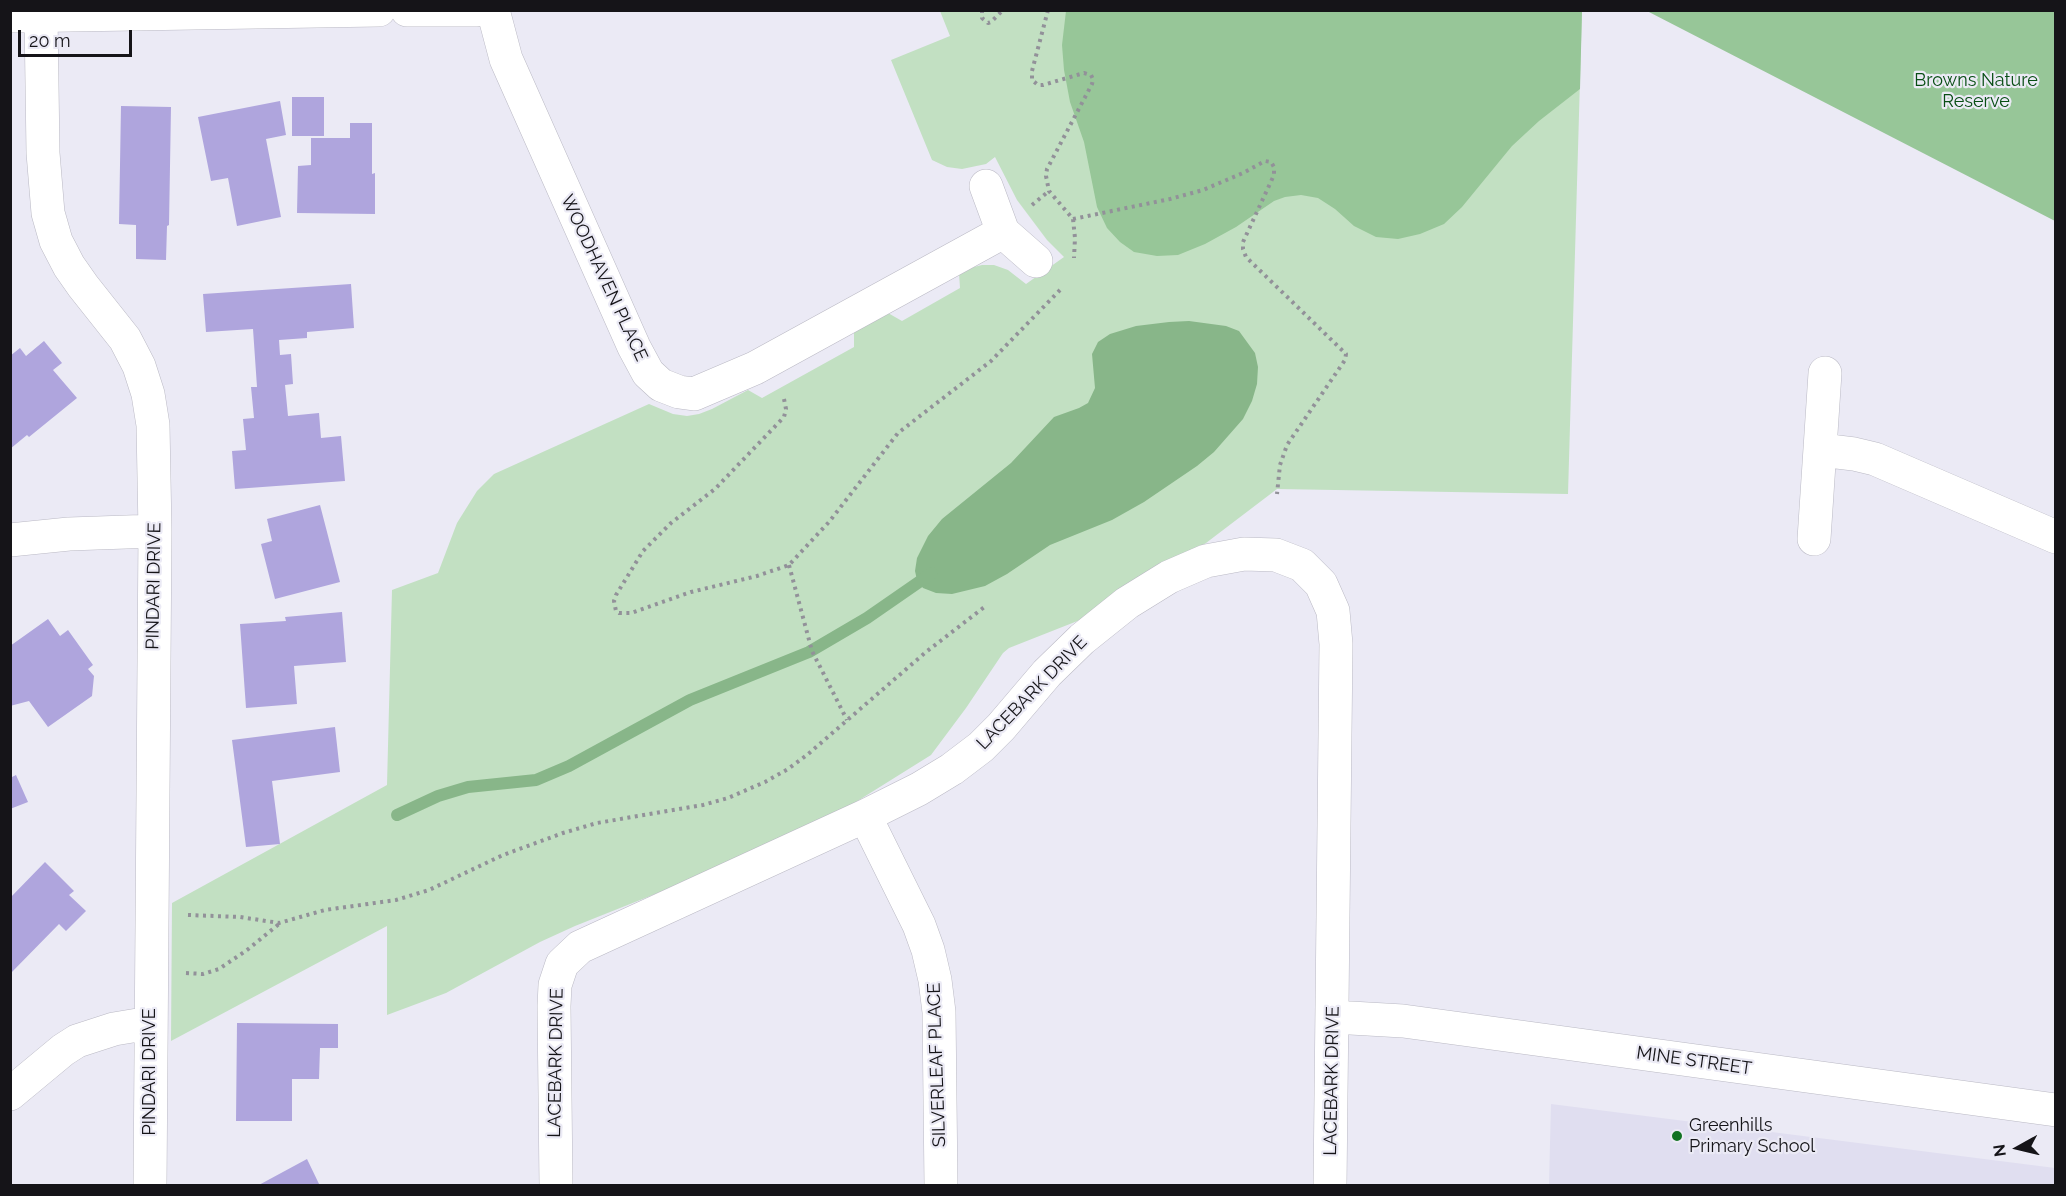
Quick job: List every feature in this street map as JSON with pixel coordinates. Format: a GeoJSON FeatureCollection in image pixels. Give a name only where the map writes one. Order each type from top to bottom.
{"type":"FeatureCollection","features":[{"type":"Feature","properties":{"kind":"street"},"geometry":{"type":"LineString","coordinates":[[26,16],[150,12],[379,10]]}},
{"type":"Feature","properties":{"kind":"street"},"geometry":{"type":"LineString","coordinates":[[407,10],[477,10]]}},
{"type":"Feature","properties":{"kind":"street","name":"WOODHAVEN PLACE"},"geometry":{"type":"LineString","coordinates":[[493,10],[506,59],[634,347],[648,373],[661,385],[679,392],[694,394],[736,377],[1003,232]]}},
{"type":"Feature","properties":{"kind":"street","name":"PINDARI DRIVE"},"geometry":{"type":"LineString","coordinates":[[26,16],[48,213],[56,241],[83,286],[125,339],[139,366],[148,394],[153,426],[155,531],[150,1185]]}},
{"type":"Feature","properties":{"kind":"street"},"geometry":{"type":"LineString","coordinates":[[986,186],[1003,232],[1036,261]]}},
{"type":"Feature","properties":{"kind":"street"},"geometry":{"type":"LineString","coordinates":[[1814,539],[1825,373]]}},
{"type":"Feature","properties":{"kind":"street"},"geometry":{"type":"LineString","coordinates":[[1821,450],[1875,459],[2055,537]]}},
{"type":"Feature","properties":{"kind":"street"},"geometry":{"type":"LineString","coordinates":[[10,540],[81,533],[155,531]]}},
{"type":"Feature","properties":{"kind":"street","name":"LACEBARK DRIVE"},"geometry":{"type":"LineString","coordinates":[[556,1185],[555,985],[562,964],[580,947],[919,789],[952,769],[981,747],[1047,673],[1082,639],[1127,603],[1169,577],[1206,561],[1244,554],[1276,555],[1302,565],[1321,584],[1333,611],[1336,644],[1330,1185]]}},
{"type":"Feature","properties":{"kind":"street","name":"SILVERLEAF PLACE"},"geometry":{"type":"LineString","coordinates":[[865,816],[919,925],[935,980],[939,1012],[941,1185]]}},
{"type":"Feature","properties":{"kind":"street","name":"MINE STREET"},"geometry":{"type":"LineString","coordinates":[[1333,1017],[1403,1021],[2055,1110]]}},
{"type":"Feature","properties":{"kind":"street"},"geometry":{"type":"LineString","coordinates":[[10,1094],[77,1041],[114,1029],[150,1023]]}},
{"type":"Feature","properties":{"kind":"path"},"geometry":{"type":"LineString","coordinates":[[982,10],[982,18],[988,23],[1003,10]]}},
{"type":"Feature","properties":{"kind":"path"},"geometry":{"type":"LineString","coordinates":[[1048,10],[1032,71],[1032,80],[1038,85],[1043,85],[1084,73],[1091,75],[1093,79],[1047,169],[1046,176],[1049,191],[1073,219],[1075,238],[1072,266]]}},
{"type":"Feature","properties":{"kind":"path"},"geometry":{"type":"LineString","coordinates":[[1073,219],[1155,204],[1203,190],[1265,161],[1270,162],[1274,167],[1274,175],[1243,242],[1246,257],[1346,354],[1346,360],[1287,445],[1280,465],[1277,494]]}},
{"type":"Feature","properties":{"kind":"path"},"geometry":{"type":"LineString","coordinates":[[784,399],[786,409],[784,417],[715,489],[671,523],[643,551],[616,594],[615,606],[619,613],[631,613],[691,592],[757,576],[789,565],[829,522],[898,433],[991,361],[1061,289]]}},
{"type":"Feature","properties":{"kind":"path"},"geometry":{"type":"LineString","coordinates":[[789,565],[812,651],[847,720]]}},
{"type":"Feature","properties":{"kind":"path"},"geometry":{"type":"LineString","coordinates":[[151,968],[194,975],[210,974],[247,950],[279,923],[325,910],[396,900],[418,894],[502,855],[579,828],[703,805],[728,798],[765,782],[807,755],[926,652],[987,605]]}},
{"type":"Feature","properties":{"kind":"path"},"geometry":{"type":"LineString","coordinates":[[152,915],[240,917],[279,923]]}},
{"type":"Feature","properties":{"kind":"shaded area"},"geometry":{"type":"Polygon","coordinates":[[[940,11],[1582,11],[1568,494],[1277,489],[1206,543],[1134,591],[1080,620],[1009,648],[1003,653],[931,755],[803,835],[575,926],[540,942],[446,993],[387,1015],[387,926],[171,1041],[172,903],[387,785],[392,590],[438,573],[457,523],[477,491],[494,474],[649,404],[673,414],[687,416],[712,409],[748,390],[762,398],[854,347],[854,331],[888,313],[902,321],[960,288],[959,273],[982,265],[994,265],[1008,270],[1026,284],[1064,257],[1047,240],[1017,200],[995,157],[986,164],[962,169],[947,167],[932,160],[891,60],[950,36],[940,11]]]}},
{"type":"Feature","properties":{"kind":"shaded area"},"geometry":{"type":"Polygon","coordinates":[[[1189,321],[1226,326],[1239,331],[1255,353],[1258,367],[1257,384],[1243,419],[1214,452],[1144,502],[1112,520],[1050,545],[985,586],[952,594],[936,593],[923,588],[917,580],[915,571],[917,558],[928,536],[942,519],[1011,463],[1054,417],[1088,403],[1095,388],[1092,354],[1098,342],[1110,334],[1136,326],[1189,321]]]}},
{"type":"Feature","properties":{"kind":"shaded area","name":"Greenhills Primary School"},"geometry":{"type":"Polygon","coordinates":[[[1551,1104],[2055,1168],[2055,1185],[1549,1185],[1551,1104]]]}},
{"type":"Feature","properties":{"kind":"green space"},"geometry":{"type":"Polygon","coordinates":[[[1066,11],[1582,11],[1580,89],[1539,121],[1512,146],[1462,207],[1444,224],[1420,234],[1398,239],[1376,237],[1354,226],[1318,198],[1301,195],[1274,201],[1236,227],[1205,244],[1178,255],[1157,256],[1134,252],[1120,242],[1107,228],[1097,207],[1084,142],[1070,102],[1064,70],[1062,45],[1066,11]]]}},
{"type":"Feature","properties":{"kind":"green space","name":"Browns Nature Reserve"},"geometry":{"type":"Polygon","coordinates":[[[1647,11],[2055,11],[2055,221],[1647,11]]]}},
{"type":"Feature","properties":{"kind":"building"},"geometry":{"type":"Polygon","coordinates":[[[292,97],[324,97],[324,136],[292,136],[292,97]]]}},
{"type":"Feature","properties":{"kind":"building"},"geometry":{"type":"Polygon","coordinates":[[[280,101],[286,135],[266,139],[281,217],[237,226],[228,178],[211,181],[198,117],[280,101]]]}},
{"type":"Feature","properties":{"kind":"building"},"geometry":{"type":"Polygon","coordinates":[[[121,106],[171,107],[169,225],[167,226],[166,260],[136,259],[136,225],[119,224],[121,106]]]}},
{"type":"Feature","properties":{"kind":"building"},"geometry":{"type":"Polygon","coordinates":[[[350,123],[372,123],[375,214],[297,213],[298,166],[311,165],[311,138],[350,138],[350,123]]]}},
{"type":"Feature","properties":{"kind":"building"},"geometry":{"type":"Polygon","coordinates":[[[351,284],[354,328],[307,332],[307,338],[279,340],[280,355],[291,354],[293,384],[285,385],[288,416],[319,413],[321,438],[341,436],[345,481],[235,489],[232,451],[246,450],[243,419],[254,418],[251,387],[257,387],[253,329],[206,332],[203,294],[351,284]]]}},
{"type":"Feature","properties":{"kind":"building"},"geometry":{"type":"Polygon","coordinates":[[[44,341],[62,363],[53,370],[77,398],[29,437],[27,435],[10,449],[10,356],[20,348],[26,356],[44,341]]]}},
{"type":"Feature","properties":{"kind":"building"},"geometry":{"type":"Polygon","coordinates":[[[320,505],[340,582],[275,599],[261,544],[272,541],[267,519],[320,505]]]}},
{"type":"Feature","properties":{"kind":"building"},"geometry":{"type":"Polygon","coordinates":[[[342,612],[346,662],[294,666],[297,704],[246,708],[240,624],[286,621],[285,617],[342,612]]]}},
{"type":"Feature","properties":{"kind":"building"},"geometry":{"type":"Polygon","coordinates":[[[48,619],[60,636],[68,630],[93,665],[88,669],[94,676],[92,696],[48,727],[29,701],[10,706],[10,646],[48,619]]]}},
{"type":"Feature","properties":{"kind":"building"},"geometry":{"type":"Polygon","coordinates":[[[335,727],[340,772],[272,781],[280,844],[246,847],[232,740],[335,727]]]}},
{"type":"Feature","properties":{"kind":"building"},"geometry":{"type":"Polygon","coordinates":[[[16,775],[28,802],[10,809],[10,778],[16,775]]]}},
{"type":"Feature","properties":{"kind":"building"},"geometry":{"type":"Polygon","coordinates":[[[45,862],[74,891],[69,895],[86,911],[66,931],[59,924],[10,974],[10,898],[45,862]]]}},
{"type":"Feature","properties":{"kind":"building"},"geometry":{"type":"Polygon","coordinates":[[[237,1023],[338,1024],[338,1048],[320,1048],[319,1079],[292,1079],[292,1121],[236,1121],[237,1023]]]}},
{"type":"Feature","properties":{"kind":"building"},"geometry":{"type":"Polygon","coordinates":[[[307,1159],[320,1186],[257,1186],[307,1159]]]}},
{"type":"Feature","properties":{"kind":"waterway"},"geometry":{"type":"LineString","coordinates":[[397,815],[438,796],[468,787],[536,780],[569,766],[690,700],[809,652],[867,618],[932,573]]}},
{"type":"Feature","properties":{"kind":"place","name":"Greenhills Primary School"},"geometry":{"type":"Point","coordinates":[1677,1136]}}]}
